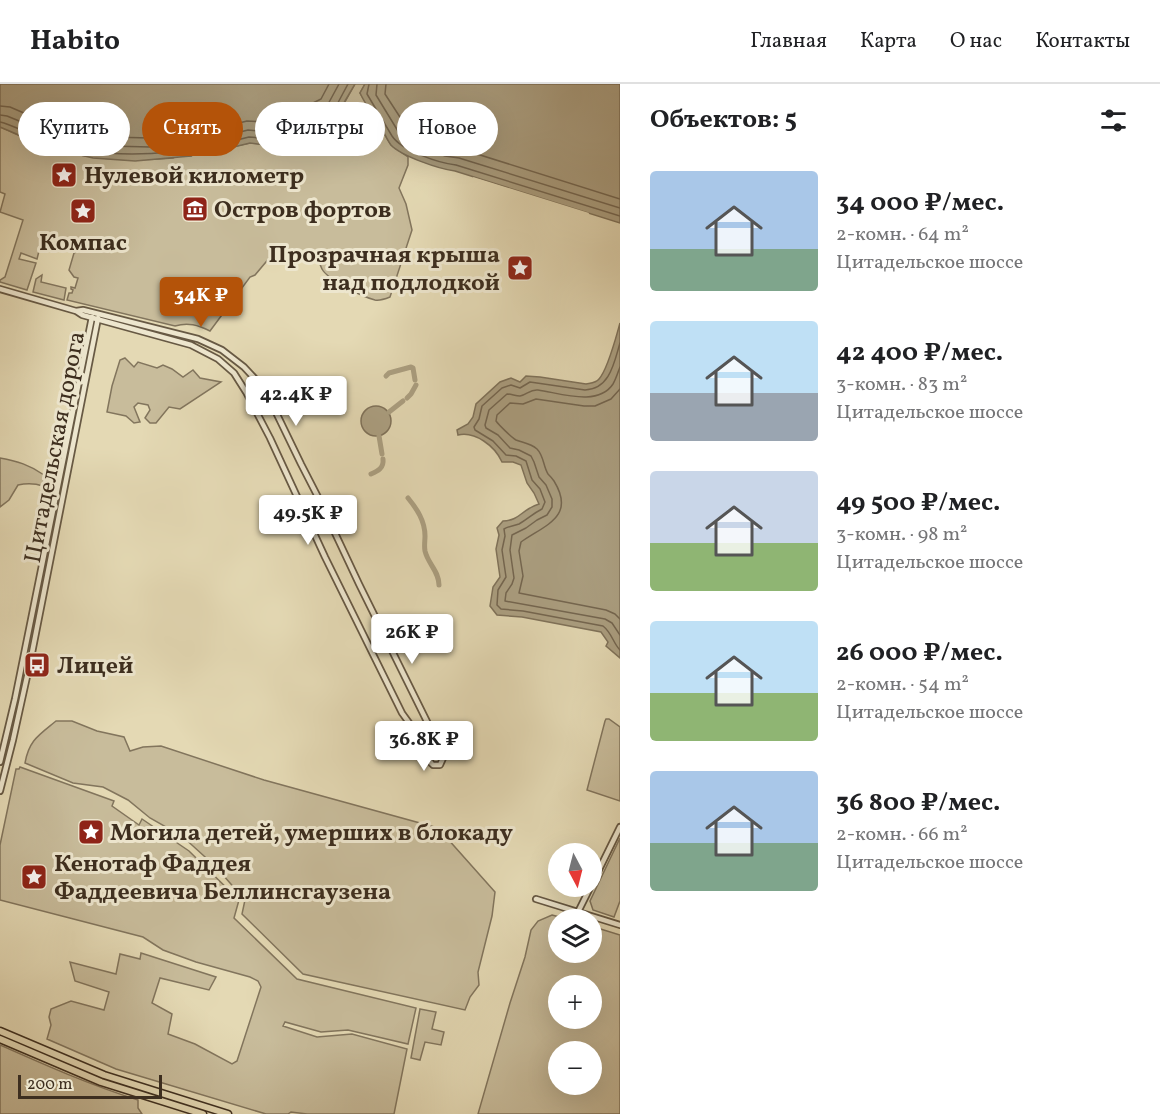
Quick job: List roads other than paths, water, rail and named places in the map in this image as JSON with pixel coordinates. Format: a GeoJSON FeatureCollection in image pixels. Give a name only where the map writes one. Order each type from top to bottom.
{"type":"FeatureCollection","features":[{"type":"Feature","properties":{"kind":"main road"},"geometry":{"type":"LineString","coordinates":[[0,1030],[104,1075],[228,1114]]}},
{"type":"Feature","properties":{"kind":"main road"},"geometry":{"type":"LineString","coordinates":[[0,1039],[101,1082],[203,1114]]}},
{"type":"Feature","properties":{"kind":"street"},"geometry":{"type":"LineString","coordinates":[[0,290],[172,339],[206,352],[218,359],[234,374],[251,401],[402,712],[433,765],[440,765],[444,756],[264,389],[244,367],[222,350],[190,337],[83,310],[76,311]]}},
{"type":"Feature","properties":{"kind":"street","name":"Цитадельская дорога"},"geometry":{"type":"LineString","coordinates":[[0,762],[17,691],[91,317],[96,313],[98,319],[30,663],[0,791]]}},
{"type":"Feature","properties":{"kind":"street"},"geometry":{"type":"LineString","coordinates":[[251,401],[252,394],[258,391],[263,392],[270,400]]}},
{"type":"Feature","properties":{"kind":"street"},"geometry":{"type":"LineString","coordinates":[[602,864],[620,827]]}},
{"type":"Feature","properties":{"kind":"street"},"geometry":{"type":"LineString","coordinates":[[536,899],[568,909]]}},
{"type":"Feature","properties":{"kind":"street"},"geometry":{"type":"LineString","coordinates":[[602,919],[620,925]]}},
{"type":"Feature","properties":{"kind":"water"},"geometry":{"type":"Polygon","coordinates":[[[0,84],[355,84],[344,102],[255,102],[255,144],[243,145],[243,102],[142,102],[142,156],[191,156],[135,161],[85,156],[130,156],[130,102],[18,102],[18,135],[0,127],[0,84]]]}},
{"type":"Feature","properties":{"kind":"water"},"geometry":{"type":"Polygon","coordinates":[[[365,84],[620,84],[620,223],[430,165],[408,156],[498,156],[498,102],[397,102],[397,150],[385,134],[385,102],[365,102],[360,93],[365,84]]]}},
{"type":"Feature","properties":{"kind":"water"},"geometry":{"type":"Polygon","coordinates":[[[620,323],[620,658],[606,646],[608,642],[601,632],[522,617],[497,615],[490,606],[493,587],[500,577],[496,549],[499,535],[497,528],[503,521],[515,518],[539,504],[527,483],[521,465],[502,462],[495,450],[484,441],[471,435],[458,435],[457,430],[468,424],[473,417],[476,404],[500,382],[511,378],[520,382],[526,376],[593,383],[599,379],[609,361],[620,323]]]}},
{"type":"Feature","properties":{"kind":"water"},"geometry":{"type":"Polygon","coordinates":[[[376,406],[387,410],[391,421],[387,432],[376,436],[365,432],[361,421],[365,410],[376,406]]]}},
{"type":"Feature","properties":{"kind":"waterway"},"geometry":{"type":"LineString","coordinates":[[386,376],[389,373],[411,367],[415,380]]}},
{"type":"Feature","properties":{"kind":"waterway"},"geometry":{"type":"LineString","coordinates":[[407,398],[416,385]]}},
{"type":"Feature","properties":{"kind":"waterway"},"geometry":{"type":"LineString","coordinates":[[389,412],[403,401]]}},
{"type":"Feature","properties":{"kind":"waterway"},"geometry":{"type":"LineString","coordinates":[[379,436],[382,454]]}},
{"type":"Feature","properties":{"kind":"waterway"},"geometry":{"type":"LineString","coordinates":[[371,474],[381,467],[383,459]]}},
{"type":"Feature","properties":{"kind":"waterway"},"geometry":{"type":"LineString","coordinates":[[408,498],[422,520],[425,531],[425,551],[439,585]]}},
{"type":"Feature","properties":{"kind":"place","name":"Нулевой километр"},"geometry":{"type":"Point","coordinates":[64,175]}},
{"type":"Feature","properties":{"kind":"place","name":"Остров фортов"},"geometry":{"type":"Point","coordinates":[195,209]}},
{"type":"Feature","properties":{"kind":"place","name":"Компас"},"geometry":{"type":"Point","coordinates":[83,211]}},
{"type":"Feature","properties":{"kind":"place","name":"Прозрачная крыша над подлодкой"},"geometry":{"type":"Point","coordinates":[520,268]}},
{"type":"Feature","properties":{"kind":"place","name":"Лицей"},"geometry":{"type":"Point","coordinates":[37,665]}},
{"type":"Feature","properties":{"kind":"place","name":"Могила детей, умерших в блокаду"},"geometry":{"type":"Point","coordinates":[91,832]}},
{"type":"Feature","properties":{"kind":"place","name":"Кенотаф Фаддея Фаддеевича Беллинсгаузена"},"geometry":{"type":"Point","coordinates":[34,877]}}]}
